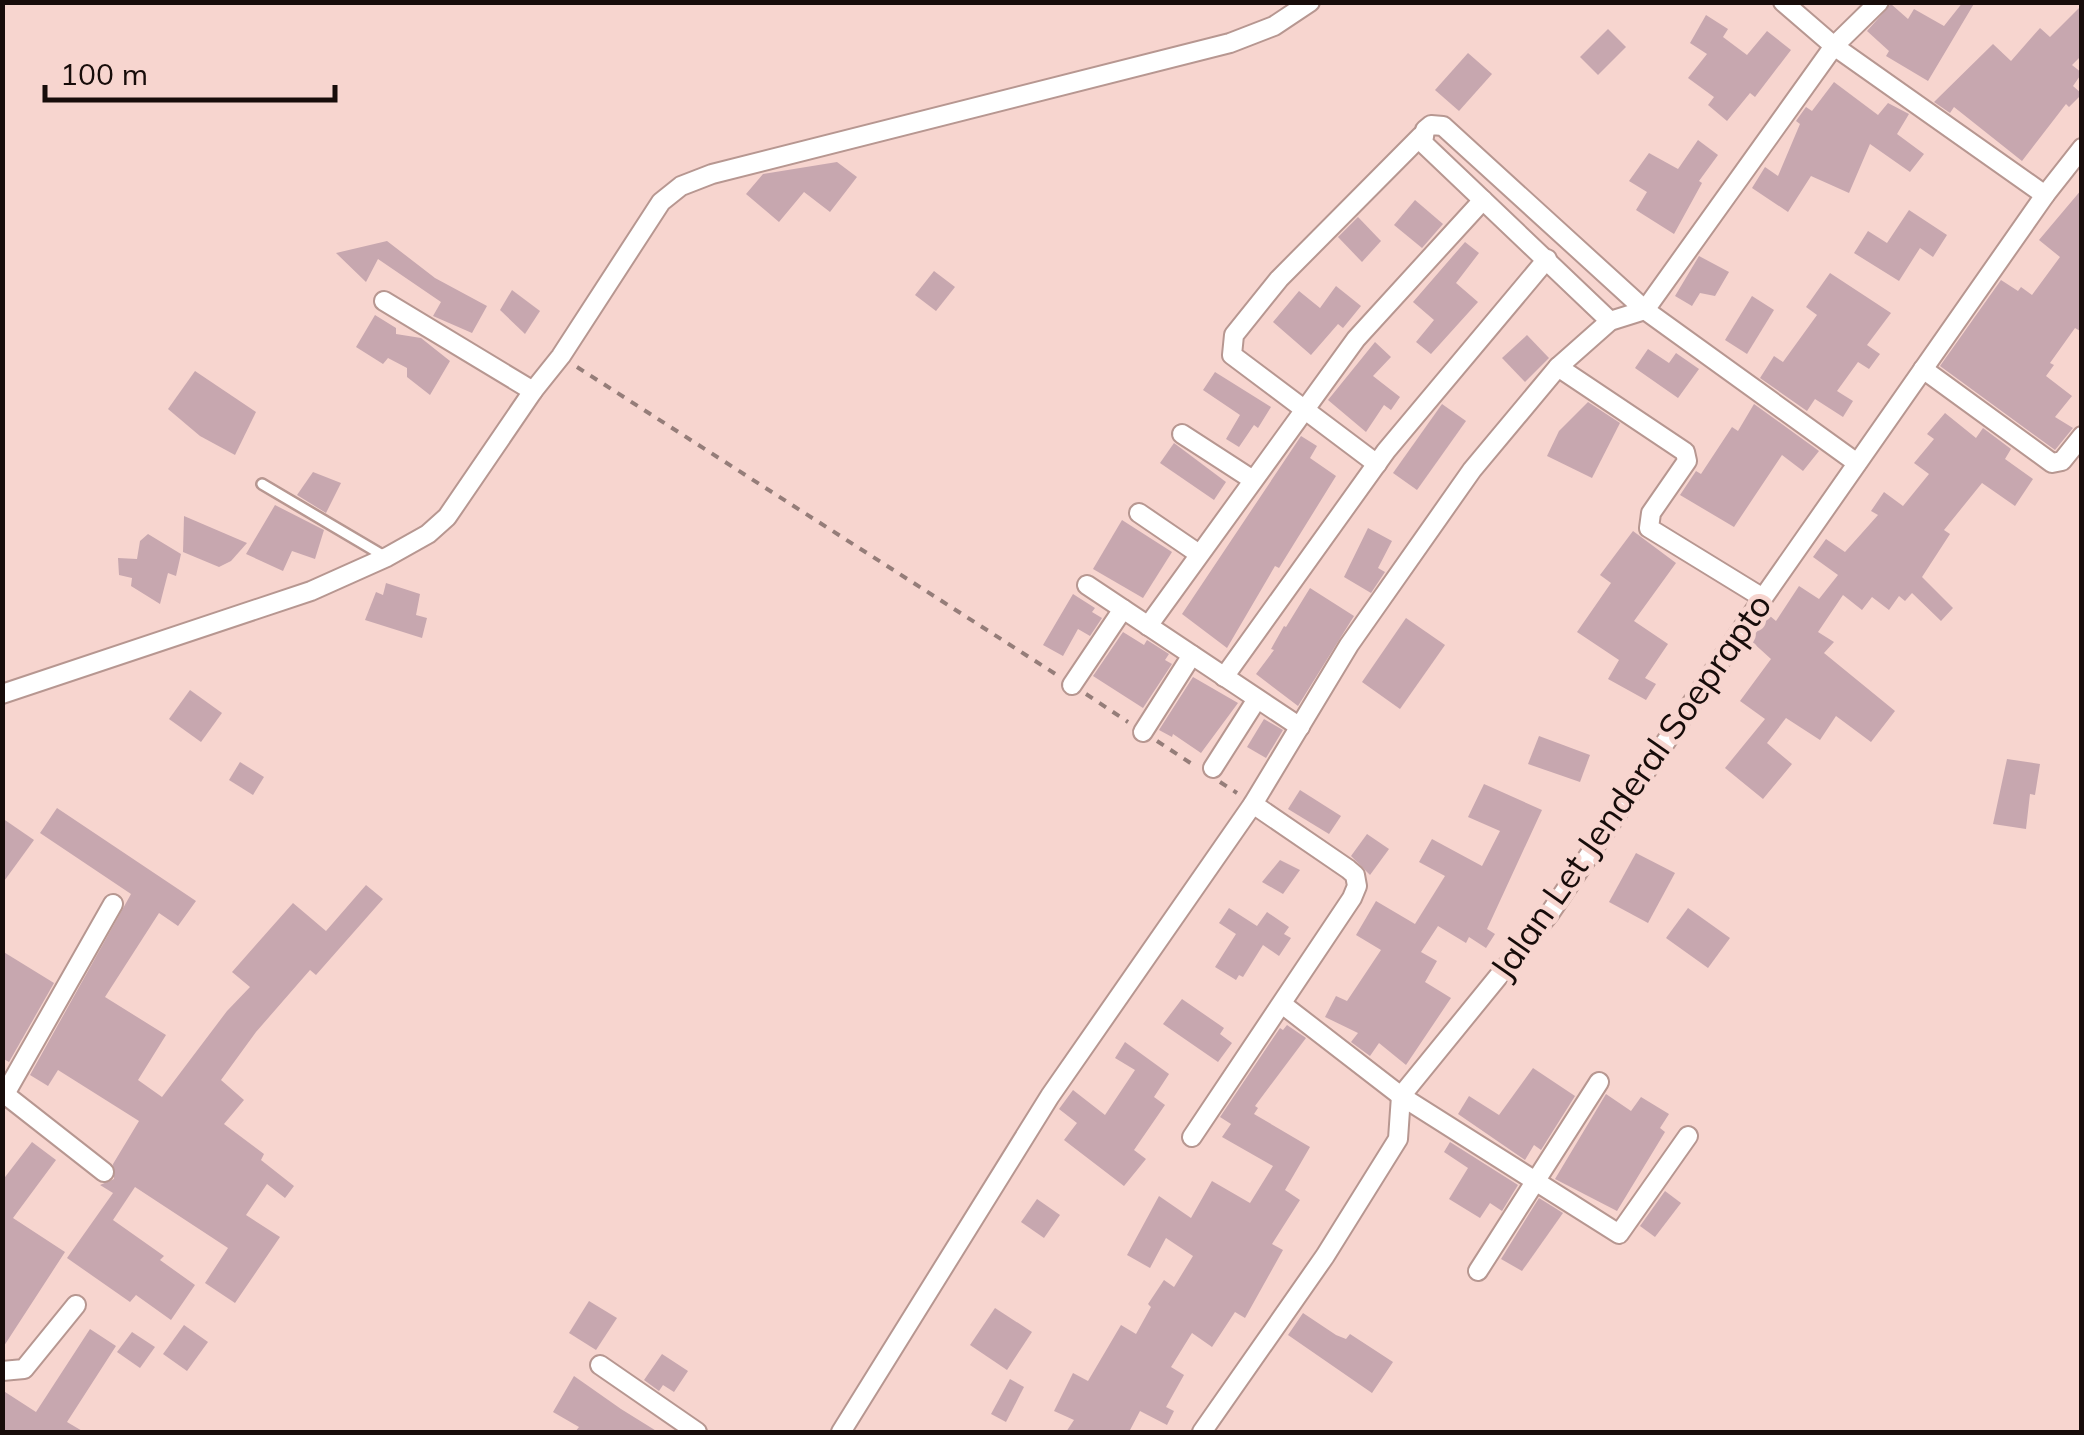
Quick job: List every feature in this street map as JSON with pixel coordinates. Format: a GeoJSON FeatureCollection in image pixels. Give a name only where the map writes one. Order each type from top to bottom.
{"type":"FeatureCollection","features":[{"type":"Feature","properties":{"kind":"street"},"geometry":{"type":"LineString","coordinates":[[2,694],[311,591],[428,534],[447,518],[561,356],[661,202],[681,186],[712,174],[1230,42],[1274,26],[1310,2]]}},
{"type":"Feature","properties":{"kind":"street"},"geometry":{"type":"LineString","coordinates":[[1783,2],[1834,46],[2045,195]]}},
{"type":"Feature","properties":{"kind":"street"},"geometry":{"type":"LineString","coordinates":[[842,1432],[1050,1096],[1254,804],[1349,645],[1472,470],[1558,367],[1610,321],[1645,310],[1834,46],[1879,2]]}},
{"type":"Feature","properties":{"kind":"street"},"geometry":{"type":"LineString","coordinates":[[1378,464],[1232,355],[1232,340],[1279,279],[1431,124],[1444,126],[1645,310],[1857,463]]}},
{"type":"Feature","properties":{"kind":"street"},"geometry":{"type":"LineString","coordinates":[[1422,136],[1426,147],[1610,321]]}},
{"type":"Feature","properties":{"kind":"street","name":"Jalan Let Jenderal Soeprapto"},"geometry":{"type":"LineString","coordinates":[[1401,1096],[1550,913],[1763,598],[2045,195],[2082,148]]}},
{"type":"Feature","properties":{"kind":"street"},"geometry":{"type":"LineString","coordinates":[[1148,626],[1356,339],[1483,200]]}},
{"type":"Feature","properties":{"kind":"street"},"geometry":{"type":"LineString","coordinates":[[1224,677],[1378,464],[1548,259]]}},
{"type":"Feature","properties":{"kind":"street"},"geometry":{"type":"LineString","coordinates":[[384,300],[533,391]]}},
{"type":"Feature","properties":{"kind":"street"},"geometry":{"type":"LineString","coordinates":[[1558,367],[1687,454],[1687,460],[1649,516],[1650,530],[1763,598]]}},
{"type":"Feature","properties":{"kind":"street"},"geometry":{"type":"LineString","coordinates":[[1923,369],[2052,464],[2062,462],[2082,436]]}},
{"type":"Feature","properties":{"kind":"street"},"geometry":{"type":"LineString","coordinates":[[1182,434],[1253,480]]}},
{"type":"Feature","properties":{"kind":"street"},"geometry":{"type":"LineString","coordinates":[[1139,513],[1199,554]]}},
{"type":"Feature","properties":{"kind":"street"},"geometry":{"type":"LineString","coordinates":[[1088,585],[1300,728]]}},
{"type":"Feature","properties":{"kind":"street"},"geometry":{"type":"LineString","coordinates":[[1072,685],[1122,609]]}},
{"type":"Feature","properties":{"kind":"street"},"geometry":{"type":"LineString","coordinates":[[1143,732],[1192,655]]}},
{"type":"Feature","properties":{"kind":"street"},"geometry":{"type":"LineString","coordinates":[[1214,768],[1257,699]]}},
{"type":"Feature","properties":{"kind":"street"},"geometry":{"type":"LineString","coordinates":[[1192,1137],[1352,898],[1357,880],[1348,869],[1254,804]]}},
{"type":"Feature","properties":{"kind":"street"},"geometry":{"type":"LineString","coordinates":[[104,1172],[4,1093],[113,904]]}},
{"type":"Feature","properties":{"kind":"street"},"geometry":{"type":"LineString","coordinates":[[1282,1004],[1401,1096],[1620,1234],[1688,1136]]}},
{"type":"Feature","properties":{"kind":"street"},"geometry":{"type":"LineString","coordinates":[[1478,1271],[1599,1082]]}},
{"type":"Feature","properties":{"kind":"street"},"geometry":{"type":"LineString","coordinates":[[1202,1432],[1325,1256],[1398,1139],[1401,1096]]}},
{"type":"Feature","properties":{"kind":"street"},"geometry":{"type":"LineString","coordinates":[[2,1371],[24,1369],[76,1306]]}},
{"type":"Feature","properties":{"kind":"street"},"geometry":{"type":"LineString","coordinates":[[600,1366],[697,1432]]}},
{"type":"Feature","properties":{"kind":"lane"},"geometry":{"type":"LineString","coordinates":[[262,484],[387,557]]}},
{"type":"Feature","properties":{"kind":"path"},"geometry":{"type":"LineString","coordinates":[[561,356],[1254,804]]}},
{"type":"Feature","properties":{"kind":"building"},"geometry":{"type":"Polygon","coordinates":[[[1963,2],[1975,2],[1928,81],[1886,56],[1889,51],[1867,31],[1891,4],[1908,19],[1914,9],[1944,26],[1963,2]]]}},
{"type":"Feature","properties":{"kind":"building"},"geometry":{"type":"Polygon","coordinates":[[[2082,5],[2082,55],[2072,65],[2082,73],[2073,86],[2082,94],[2069,107],[2066,104],[2022,161],[1954,107],[1950,113],[1934,102],[1993,44],[2011,61],[2040,28],[2050,37],[2082,5]]]}},
{"type":"Feature","properties":{"kind":"building"},"geometry":{"type":"Polygon","coordinates":[[[1706,15],[1728,29],[1723,37],[1747,55],[1767,31],[1791,50],[1755,97],[1750,93],[1727,121],[1708,105],[1714,97],[1688,78],[1707,54],[1690,43],[1706,15]]]}},
{"type":"Feature","properties":{"kind":"building"},"geometry":{"type":"Polygon","coordinates":[[[1608,29],[1626,47],[1598,75],[1580,57],[1608,29]]]}},
{"type":"Feature","properties":{"kind":"building"},"geometry":{"type":"Polygon","coordinates":[[[1468,53],[1492,74],[1459,111],[1435,90],[1468,53]]]}},
{"type":"Feature","properties":{"kind":"building"},"geometry":{"type":"Polygon","coordinates":[[[1834,82],[1878,115],[1888,103],[1909,114],[1897,134],[1924,154],[1910,172],[1870,144],[1849,193],[1811,176],[1788,212],[1752,188],[1765,167],[1778,176],[1800,124],[1796,121],[1806,107],[1812,111],[1834,82]]]}},
{"type":"Feature","properties":{"kind":"building"},"geometry":{"type":"Polygon","coordinates":[[[1698,140],[1718,155],[1699,181],[1702,183],[1674,234],[1636,210],[1647,192],[1629,181],[1649,153],[1678,169],[1698,140]]]}},
{"type":"Feature","properties":{"kind":"building"},"geometry":{"type":"Polygon","coordinates":[[[837,162],[857,177],[830,212],[804,192],[779,222],[746,194],[763,174],[837,162]]]}},
{"type":"Feature","properties":{"kind":"building"},"geometry":{"type":"Polygon","coordinates":[[[2082,189],[2082,332],[2075,328],[2050,363],[2054,365],[2046,376],[2072,396],[2055,417],[2073,428],[2055,450],[1940,366],[2001,280],[2032,295],[2060,257],[2039,240],[2082,189]]]}},
{"type":"Feature","properties":{"kind":"building"},"geometry":{"type":"Polygon","coordinates":[[[1415,200],[1443,224],[1422,248],[1394,225],[1415,200]]]}},
{"type":"Feature","properties":{"kind":"building"},"geometry":{"type":"Polygon","coordinates":[[[1909,210],[1947,235],[1933,257],[1920,248],[1899,281],[1854,253],[1868,231],[1887,243],[1909,210]]]}},
{"type":"Feature","properties":{"kind":"building"},"geometry":{"type":"Polygon","coordinates":[[[1358,217],[1381,241],[1362,262],[1338,237],[1358,217]]]}},
{"type":"Feature","properties":{"kind":"building"},"geometry":{"type":"Polygon","coordinates":[[[387,241],[435,278],[487,306],[472,333],[433,316],[441,302],[378,259],[366,282],[336,253],[387,241]]]}},
{"type":"Feature","properties":{"kind":"building"},"geometry":{"type":"Polygon","coordinates":[[[1465,242],[1479,253],[1456,283],[1478,302],[1431,354],[1416,342],[1434,320],[1413,302],[1465,242]]]}},
{"type":"Feature","properties":{"kind":"building"},"geometry":{"type":"Polygon","coordinates":[[[1699,256],[1729,272],[1715,296],[1700,293],[1692,306],[1675,296],[1699,256]]]}},
{"type":"Feature","properties":{"kind":"building"},"geometry":{"type":"Polygon","coordinates":[[[934,271],[955,287],[936,311],[915,295],[934,271]]]}},
{"type":"Feature","properties":{"kind":"building"},"geometry":{"type":"Polygon","coordinates":[[[1830,273],[1891,313],[1867,345],[1880,354],[1869,369],[1858,362],[1837,391],[1853,401],[1843,417],[1815,399],[1807,411],[1760,378],[1774,356],[1783,362],[1817,315],[1806,307],[1830,273]]]}},
{"type":"Feature","properties":{"kind":"building"},"geometry":{"type":"Polygon","coordinates":[[[1336,286],[1361,306],[1343,328],[1338,324],[1311,355],[1273,322],[1299,291],[1320,308],[1336,286]]]}},
{"type":"Feature","properties":{"kind":"building"},"geometry":{"type":"Polygon","coordinates":[[[512,290],[540,311],[525,334],[500,310],[512,290]]]}},
{"type":"Feature","properties":{"kind":"building"},"geometry":{"type":"Polygon","coordinates":[[[1752,296],[1774,310],[1747,354],[1725,340],[1752,296]]]}},
{"type":"Feature","properties":{"kind":"building"},"geometry":{"type":"Polygon","coordinates":[[[375,315],[396,328],[396,334],[421,338],[450,361],[430,395],[407,377],[407,368],[388,358],[383,364],[356,347],[375,315]]]}},
{"type":"Feature","properties":{"kind":"building"},"geometry":{"type":"Polygon","coordinates":[[[1527,335],[1549,358],[1525,382],[1502,358],[1527,335]]]}},
{"type":"Feature","properties":{"kind":"building"},"geometry":{"type":"Polygon","coordinates":[[[1375,342],[1391,357],[1373,376],[1400,397],[1391,410],[1384,405],[1366,432],[1328,400],[1375,342]]]}},
{"type":"Feature","properties":{"kind":"building"},"geometry":{"type":"Polygon","coordinates":[[[1648,349],[1669,363],[1676,353],[1699,369],[1678,398],[1635,368],[1648,349]]]}},
{"type":"Feature","properties":{"kind":"building"},"geometry":{"type":"Polygon","coordinates":[[[195,371],[256,412],[235,455],[200,436],[168,409],[195,371]]]}},
{"type":"Feature","properties":{"kind":"building"},"geometry":{"type":"Polygon","coordinates":[[[1215,372],[1271,407],[1239,447],[1226,439],[1240,415],[1203,390],[1215,372]]]}},
{"type":"Feature","properties":{"kind":"building"},"geometry":{"type":"Polygon","coordinates":[[[1588,402],[1620,423],[1592,478],[1547,456],[1559,431],[1588,402]]]}},
{"type":"Feature","properties":{"kind":"building"},"geometry":{"type":"Polygon","coordinates":[[[1442,404],[1466,421],[1417,490],[1393,473],[1442,404]]]}},
{"type":"Feature","properties":{"kind":"building"},"geometry":{"type":"Polygon","coordinates":[[[1754,404],[1819,451],[1803,471],[1782,455],[1734,527],[1680,495],[1696,471],[1701,474],[1732,427],[1738,431],[1754,404]]]}},
{"type":"Feature","properties":{"kind":"building"},"geometry":{"type":"Polygon","coordinates":[[[1945,413],[1976,438],[1983,428],[2011,449],[2005,459],[2033,479],[2015,506],[1982,483],[1944,530],[1950,534],[1922,577],[1953,608],[1941,621],[1912,593],[1905,601],[1899,596],[1889,610],[1872,597],[1862,610],[1843,595],[1818,632],[1834,642],[1824,653],[1895,711],[1871,742],[1836,716],[1820,740],[1786,718],[1767,743],[1792,764],[1763,799],[1725,768],[1765,719],[1740,701],[1771,659],[1750,640],[1770,616],[1776,621],[1799,586],[1819,599],[1838,575],[1813,557],[1826,539],[1845,552],[1878,515],[1871,511],[1884,492],[1903,506],[1929,474],[1914,463],[1934,439],[1927,434],[1945,413]]]}},
{"type":"Feature","properties":{"kind":"building"},"geometry":{"type":"Polygon","coordinates":[[[1301,436],[1317,446],[1310,458],[1336,476],[1279,568],[1275,566],[1227,648],[1182,614],[1301,436]]]}},
{"type":"Feature","properties":{"kind":"building"},"geometry":{"type":"Polygon","coordinates":[[[1174,443],[1226,482],[1214,500],[1160,463],[1174,443]]]}},
{"type":"Feature","properties":{"kind":"building"},"geometry":{"type":"Polygon","coordinates":[[[313,472],[341,483],[326,513],[297,495],[313,472]]]}},
{"type":"Feature","properties":{"kind":"building"},"geometry":{"type":"Polygon","coordinates":[[[275,505],[324,530],[315,559],[292,551],[283,571],[246,554],[275,505]]]}},
{"type":"Feature","properties":{"kind":"building"},"geometry":{"type":"Polygon","coordinates":[[[184,516],[247,543],[231,561],[219,567],[183,552],[184,516]]]}},
{"type":"Feature","properties":{"kind":"building"},"geometry":{"type":"Polygon","coordinates":[[[1122,520],[1172,552],[1143,598],[1093,569],[1122,520]]]}},
{"type":"Feature","properties":{"kind":"building"},"geometry":{"type":"Polygon","coordinates":[[[1368,528],[1392,541],[1378,568],[1385,572],[1371,593],[1344,577],[1368,528]]]}},
{"type":"Feature","properties":{"kind":"building"},"geometry":{"type":"Polygon","coordinates":[[[1633,531],[1676,563],[1634,621],[1668,644],[1645,678],[1656,684],[1646,700],[1608,679],[1619,660],[1577,632],[1611,583],[1600,575],[1633,531]]]}},
{"type":"Feature","properties":{"kind":"building"},"geometry":{"type":"Polygon","coordinates":[[[148,534],[181,554],[176,576],[168,573],[160,604],[131,586],[132,578],[119,575],[118,558],[137,559],[140,541],[148,534]]]}},
{"type":"Feature","properties":{"kind":"building"},"geometry":{"type":"Polygon","coordinates":[[[386,583],[420,594],[416,615],[427,618],[422,638],[365,620],[376,592],[383,595],[386,583]]]}},
{"type":"Feature","properties":{"kind":"building"},"geometry":{"type":"Polygon","coordinates":[[[1310,588],[1354,616],[1298,706],[1256,674],[1310,588]]]}},
{"type":"Feature","properties":{"kind":"building"},"geometry":{"type":"Polygon","coordinates":[[[1073,594],[1095,608],[1092,612],[1102,618],[1090,636],[1078,629],[1063,656],[1043,645],[1073,594]]]}},
{"type":"Feature","properties":{"kind":"building"},"geometry":{"type":"Polygon","coordinates":[[[1406,618],[1445,645],[1400,709],[1362,682],[1406,618]]]}},
{"type":"Feature","properties":{"kind":"building"},"geometry":{"type":"Polygon","coordinates":[[[1123,632],[1144,645],[1147,640],[1169,654],[1165,660],[1172,664],[1143,708],[1093,676],[1123,632]]]}},
{"type":"Feature","properties":{"kind":"building"},"geometry":{"type":"Polygon","coordinates":[[[1193,677],[1238,703],[1201,753],[1173,734],[1172,737],[1159,730],[1193,677]]]}},
{"type":"Feature","properties":{"kind":"building"},"geometry":{"type":"Polygon","coordinates":[[[190,690],[222,713],[201,742],[169,719],[190,690]]]}},
{"type":"Feature","properties":{"kind":"building"},"geometry":{"type":"Polygon","coordinates":[[[1264,719],[1283,730],[1266,758],[1247,747],[1264,719]]]}},
{"type":"Feature","properties":{"kind":"building"},"geometry":{"type":"Polygon","coordinates":[[[1539,736],[1590,755],[1580,782],[1528,764],[1539,736]]]}},
{"type":"Feature","properties":{"kind":"building"},"geometry":{"type":"Polygon","coordinates":[[[2007,759],[2040,764],[2035,795],[2030,794],[2026,829],[1993,824],[2007,759]]]}},
{"type":"Feature","properties":{"kind":"building"},"geometry":{"type":"Polygon","coordinates":[[[240,762],[264,777],[253,795],[229,780],[240,762]]]}},
{"type":"Feature","properties":{"kind":"building"},"geometry":{"type":"Polygon","coordinates":[[[1484,784],[1542,810],[1487,929],[1495,934],[1486,948],[1469,937],[1466,943],[1438,926],[1421,952],[1437,961],[1425,982],[1451,998],[1406,1065],[1379,1043],[1370,1056],[1351,1042],[1358,1033],[1325,1017],[1336,996],[1347,1001],[1381,950],[1356,935],[1376,901],[1415,924],[1445,876],[1419,862],[1432,839],[1482,866],[1500,831],[1468,817],[1484,784]]]}},
{"type":"Feature","properties":{"kind":"building"},"geometry":{"type":"Polygon","coordinates":[[[1300,790],[1341,816],[1329,834],[1288,809],[1300,790]]]}},
{"type":"Feature","properties":{"kind":"building"},"geometry":{"type":"Polygon","coordinates":[[[57,808],[196,901],[178,926],[159,913],[105,997],[166,1035],[138,1080],[162,1097],[250,987],[232,972],[293,903],[326,931],[366,885],[383,899],[316,975],[310,970],[221,1080],[244,1100],[224,1124],[264,1154],[261,1160],[294,1186],[285,1198],[267,1184],[246,1215],[280,1237],[235,1303],[205,1283],[228,1248],[135,1187],[113,1220],[164,1256],[160,1260],[195,1285],[171,1320],[136,1295],[130,1302],[67,1258],[113,1193],[100,1185],[114,1179],[113,1164],[139,1121],[58,1070],[48,1086],[30,1075],[131,894],[40,833],[57,808]]]}},
{"type":"Feature","properties":{"kind":"building"},"geometry":{"type":"Polygon","coordinates":[[[2,818],[34,840],[2,884],[2,818]]]}},
{"type":"Feature","properties":{"kind":"building"},"geometry":{"type":"Polygon","coordinates":[[[1367,834],[1389,849],[1370,875],[1351,856],[1367,834]]]}},
{"type":"Feature","properties":{"kind":"building"},"geometry":{"type":"Polygon","coordinates":[[[1636,853],[1675,873],[1648,923],[1609,902],[1636,853]]]}},
{"type":"Feature","properties":{"kind":"building"},"geometry":{"type":"Polygon","coordinates":[[[1280,860],[1300,870],[1283,894],[1262,882],[1280,860]]]}},
{"type":"Feature","properties":{"kind":"building"},"geometry":{"type":"Polygon","coordinates":[[[1229,908],[1257,926],[1267,912],[1289,927],[1284,934],[1291,938],[1279,956],[1263,945],[1243,977],[1239,975],[1236,980],[1215,967],[1236,934],[1219,923],[1229,908]]]}},
{"type":"Feature","properties":{"kind":"building"},"geometry":{"type":"Polygon","coordinates":[[[1688,908],[1730,938],[1708,968],[1666,938],[1688,908]]]}},
{"type":"Feature","properties":{"kind":"building"},"geometry":{"type":"Polygon","coordinates":[[[2,951],[54,983],[9,1062],[2,1058],[2,951]]]}},
{"type":"Feature","properties":{"kind":"building"},"geometry":{"type":"Polygon","coordinates":[[[1182,999],[1224,1028],[1220,1034],[1232,1043],[1218,1062],[1163,1024],[1182,999]]]}},
{"type":"Feature","properties":{"kind":"building"},"geometry":{"type":"Polygon","coordinates":[[[1287,1025],[1306,1038],[1255,1106],[1258,1108],[1254,1114],[1310,1147],[1285,1190],[1300,1200],[1272,1244],[1283,1250],[1245,1318],[1235,1312],[1212,1347],[1192,1333],[1171,1367],[1184,1375],[1166,1407],[1174,1411],[1167,1425],[1140,1411],[1129,1432],[1066,1432],[1074,1420],[1054,1411],[1073,1373],[1088,1381],[1121,1325],[1136,1334],[1151,1307],[1148,1304],[1164,1280],[1174,1287],[1193,1256],[1166,1238],[1150,1268],[1127,1255],[1159,1196],[1191,1218],[1212,1181],[1250,1203],[1273,1166],[1222,1137],[1231,1124],[1220,1117],[1280,1028],[1283,1030],[1287,1025]]]}},
{"type":"Feature","properties":{"kind":"building"},"geometry":{"type":"Polygon","coordinates":[[[1125,1042],[1169,1074],[1154,1097],[1165,1105],[1134,1150],[1146,1159],[1124,1186],[1064,1140],[1077,1123],[1059,1109],[1073,1090],[1105,1115],[1135,1070],[1115,1058],[1125,1042]]]}},
{"type":"Feature","properties":{"kind":"building"},"geometry":{"type":"Polygon","coordinates":[[[1533,1068],[1575,1096],[1541,1150],[1534,1145],[1525,1160],[1458,1114],[1469,1096],[1499,1115],[1533,1068]]]}},
{"type":"Feature","properties":{"kind":"building"},"geometry":{"type":"Polygon","coordinates":[[[1606,1094],[1631,1111],[1641,1097],[1669,1114],[1660,1128],[1665,1132],[1617,1211],[1555,1179],[1606,1094]]]}},
{"type":"Feature","properties":{"kind":"building"},"geometry":{"type":"Polygon","coordinates":[[[32,1142],[56,1160],[13,1218],[65,1252],[2,1349],[2,1181],[32,1142]]]}},
{"type":"Feature","properties":{"kind":"building"},"geometry":{"type":"Polygon","coordinates":[[[1450,1142],[1518,1185],[1502,1211],[1490,1203],[1480,1218],[1449,1199],[1468,1168],[1444,1152],[1450,1142]]]}},
{"type":"Feature","properties":{"kind":"building"},"geometry":{"type":"Polygon","coordinates":[[[1665,1191],[1681,1203],[1655,1237],[1640,1226],[1665,1191]]]}},
{"type":"Feature","properties":{"kind":"building"},"geometry":{"type":"Polygon","coordinates":[[[1539,1198],[1563,1213],[1522,1271],[1501,1259],[1539,1198]]]}},
{"type":"Feature","properties":{"kind":"building"},"geometry":{"type":"Polygon","coordinates":[[[1037,1199],[1060,1215],[1044,1238],[1021,1222],[1037,1199]]]}},
{"type":"Feature","properties":{"kind":"building"},"geometry":{"type":"Polygon","coordinates":[[[589,1301],[617,1318],[596,1350],[569,1333],[589,1301]]]}},
{"type":"Feature","properties":{"kind":"building"},"geometry":{"type":"Polygon","coordinates":[[[995,1308],[1032,1332],[1007,1370],[970,1345],[995,1308]]]}},
{"type":"Feature","properties":{"kind":"building"},"geometry":{"type":"Polygon","coordinates":[[[1303,1313],[1336,1335],[1346,1339],[1350,1334],[1393,1362],[1372,1393],[1288,1335],[1303,1313]]]}},
{"type":"Feature","properties":{"kind":"building"},"geometry":{"type":"Polygon","coordinates":[[[184,1325],[208,1342],[187,1371],[163,1354],[184,1325]]]}},
{"type":"Feature","properties":{"kind":"building"},"geometry":{"type":"Polygon","coordinates":[[[90,1329],[116,1346],[67,1422],[84,1432],[2,1432],[2,1390],[36,1412],[90,1329]]]}},
{"type":"Feature","properties":{"kind":"building"},"geometry":{"type":"Polygon","coordinates":[[[132,1332],[155,1347],[140,1368],[117,1352],[132,1332]]]}},
{"type":"Feature","properties":{"kind":"building"},"geometry":{"type":"Polygon","coordinates":[[[662,1354],[688,1371],[674,1392],[663,1385],[659,1391],[644,1380],[662,1354]]]}},
{"type":"Feature","properties":{"kind":"building"},"geometry":{"type":"Polygon","coordinates":[[[574,1376],[658,1432],[575,1432],[579,1427],[553,1412],[574,1376]]]}},
{"type":"Feature","properties":{"kind":"building"},"geometry":{"type":"Polygon","coordinates":[[[1010,1379],[1024,1387],[1006,1422],[991,1414],[1010,1379]]]}}]}
